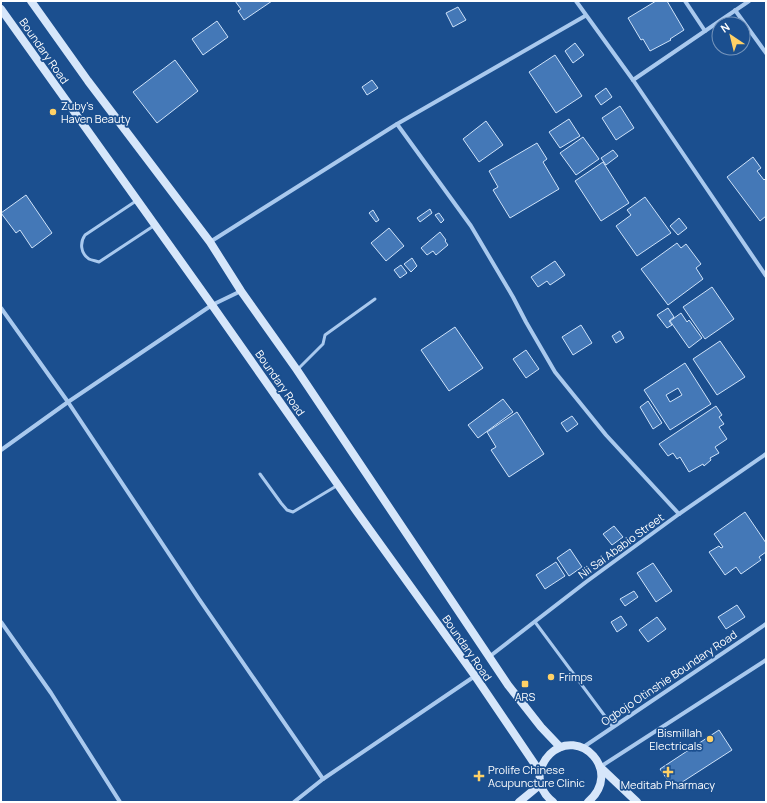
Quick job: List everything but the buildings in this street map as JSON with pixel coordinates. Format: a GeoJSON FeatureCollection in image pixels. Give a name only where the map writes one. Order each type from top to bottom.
{"type":"FeatureCollection","features":[{"type":"Feature","properties":{"kind":"main road","name":"Boundary Road"},"geometry":{"type":"LineString","coordinates":[[31,1],[88,81],[210,242],[241,291],[297,370],[508,685],[540,727],[560,747]]}},
{"type":"Feature","properties":{"kind":"main road","name":"Boundary Road"},"geometry":{"type":"LineString","coordinates":[[1,8],[475,676],[540,772]]}},
{"type":"Feature","properties":{"kind":"main road"},"geometry":{"type":"LineString","coordinates":[[553,802],[544,794],[541,784],[540,772],[542,764],[547,757],[560,747],[575,746],[590,752],[600,767],[602,777],[600,787],[595,796],[588,802]]}},
{"type":"Feature","properties":{"kind":"main road"},"geometry":{"type":"LineString","coordinates":[[600,767],[637,802]]}},
{"type":"Feature","properties":{"kind":"main road"},"geometry":{"type":"LineString","coordinates":[[519,802],[541,784]]}},
{"type":"Feature","properties":{"kind":"street"},"geometry":{"type":"LineString","coordinates":[[576,1],[585,16],[633,80],[766,276]]}},
{"type":"Feature","properties":{"kind":"street"},"geometry":{"type":"LineString","coordinates":[[685,1],[705,31]]}},
{"type":"Feature","properties":{"kind":"street"},"geometry":{"type":"LineString","coordinates":[[633,80],[749,1]]}},
{"type":"Feature","properties":{"kind":"street"},"geometry":{"type":"LineString","coordinates":[[735,10],[766,53]]}},
{"type":"Feature","properties":{"kind":"street"},"geometry":{"type":"LineString","coordinates":[[210,242],[397,124],[585,16]]}},
{"type":"Feature","properties":{"kind":"street"},"geometry":{"type":"LineString","coordinates":[[397,124],[471,226],[514,297],[526,322],[555,372],[606,435],[679,514]]}},
{"type":"Feature","properties":{"kind":"street"},"geometry":{"type":"LineString","coordinates":[[1,450],[68,402],[212,305],[241,291]]}},
{"type":"Feature","properties":{"kind":"street"},"geometry":{"type":"LineString","coordinates":[[1,308],[68,402],[194,592],[323,780]]}},
{"type":"Feature","properties":{"kind":"street","name":"Nii Sai Ababio Street"},"geometry":{"type":"LineString","coordinates":[[489,657],[586,582],[679,514],[766,454]]}},
{"type":"Feature","properties":{"kind":"street"},"geometry":{"type":"LineString","coordinates":[[1,622],[51,693],[120,802]]}},
{"type":"Feature","properties":{"kind":"street","name":"Ogbojo Otinshie Boundary Road"},"geometry":{"type":"LineString","coordinates":[[582,748],[766,624]]}},
{"type":"Feature","properties":{"kind":"street"},"geometry":{"type":"LineString","coordinates":[[600,767],[766,660]]}},
{"type":"Feature","properties":{"kind":"street"},"geometry":{"type":"LineString","coordinates":[[294,802],[323,780],[475,676]]}},
{"type":"Feature","properties":{"kind":"lane"},"geometry":{"type":"LineString","coordinates":[[137,200],[85,235],[81,240],[81,249],[88,258],[99,262],[155,225]]}},
{"type":"Feature","properties":{"kind":"lane"},"geometry":{"type":"LineString","coordinates":[[297,370],[323,344],[325,335],[375,299]]}},
{"type":"Feature","properties":{"kind":"lane"},"geometry":{"type":"LineString","coordinates":[[260,474],[287,510],[293,512],[338,485]]}},
{"type":"Feature","properties":{"kind":"lane"},"geometry":{"type":"LineString","coordinates":[[535,622],[613,727]]}},
{"type":"Feature","properties":{"kind":"place","name":"Zuby's Haven Beauty"},"geometry":{"type":"Point","coordinates":[53,112]}},
{"type":"Feature","properties":{"kind":"place","name":"Frimps"},"geometry":{"type":"Point","coordinates":[551,677]}},
{"type":"Feature","properties":{"kind":"place","name":"ARS"},"geometry":{"type":"Point","coordinates":[525,684]}},
{"type":"Feature","properties":{"kind":"place","name":"Bismillah Electricals"},"geometry":{"type":"Point","coordinates":[710,739]}},
{"type":"Feature","properties":{"kind":"place","name":"Meditab Pharmacy"},"geometry":{"type":"Point","coordinates":[668,772]}},
{"type":"Feature","properties":{"kind":"place","name":"Prolife Chinese Acupuncture Clinic"},"geometry":{"type":"Point","coordinates":[479,776]}}]}
